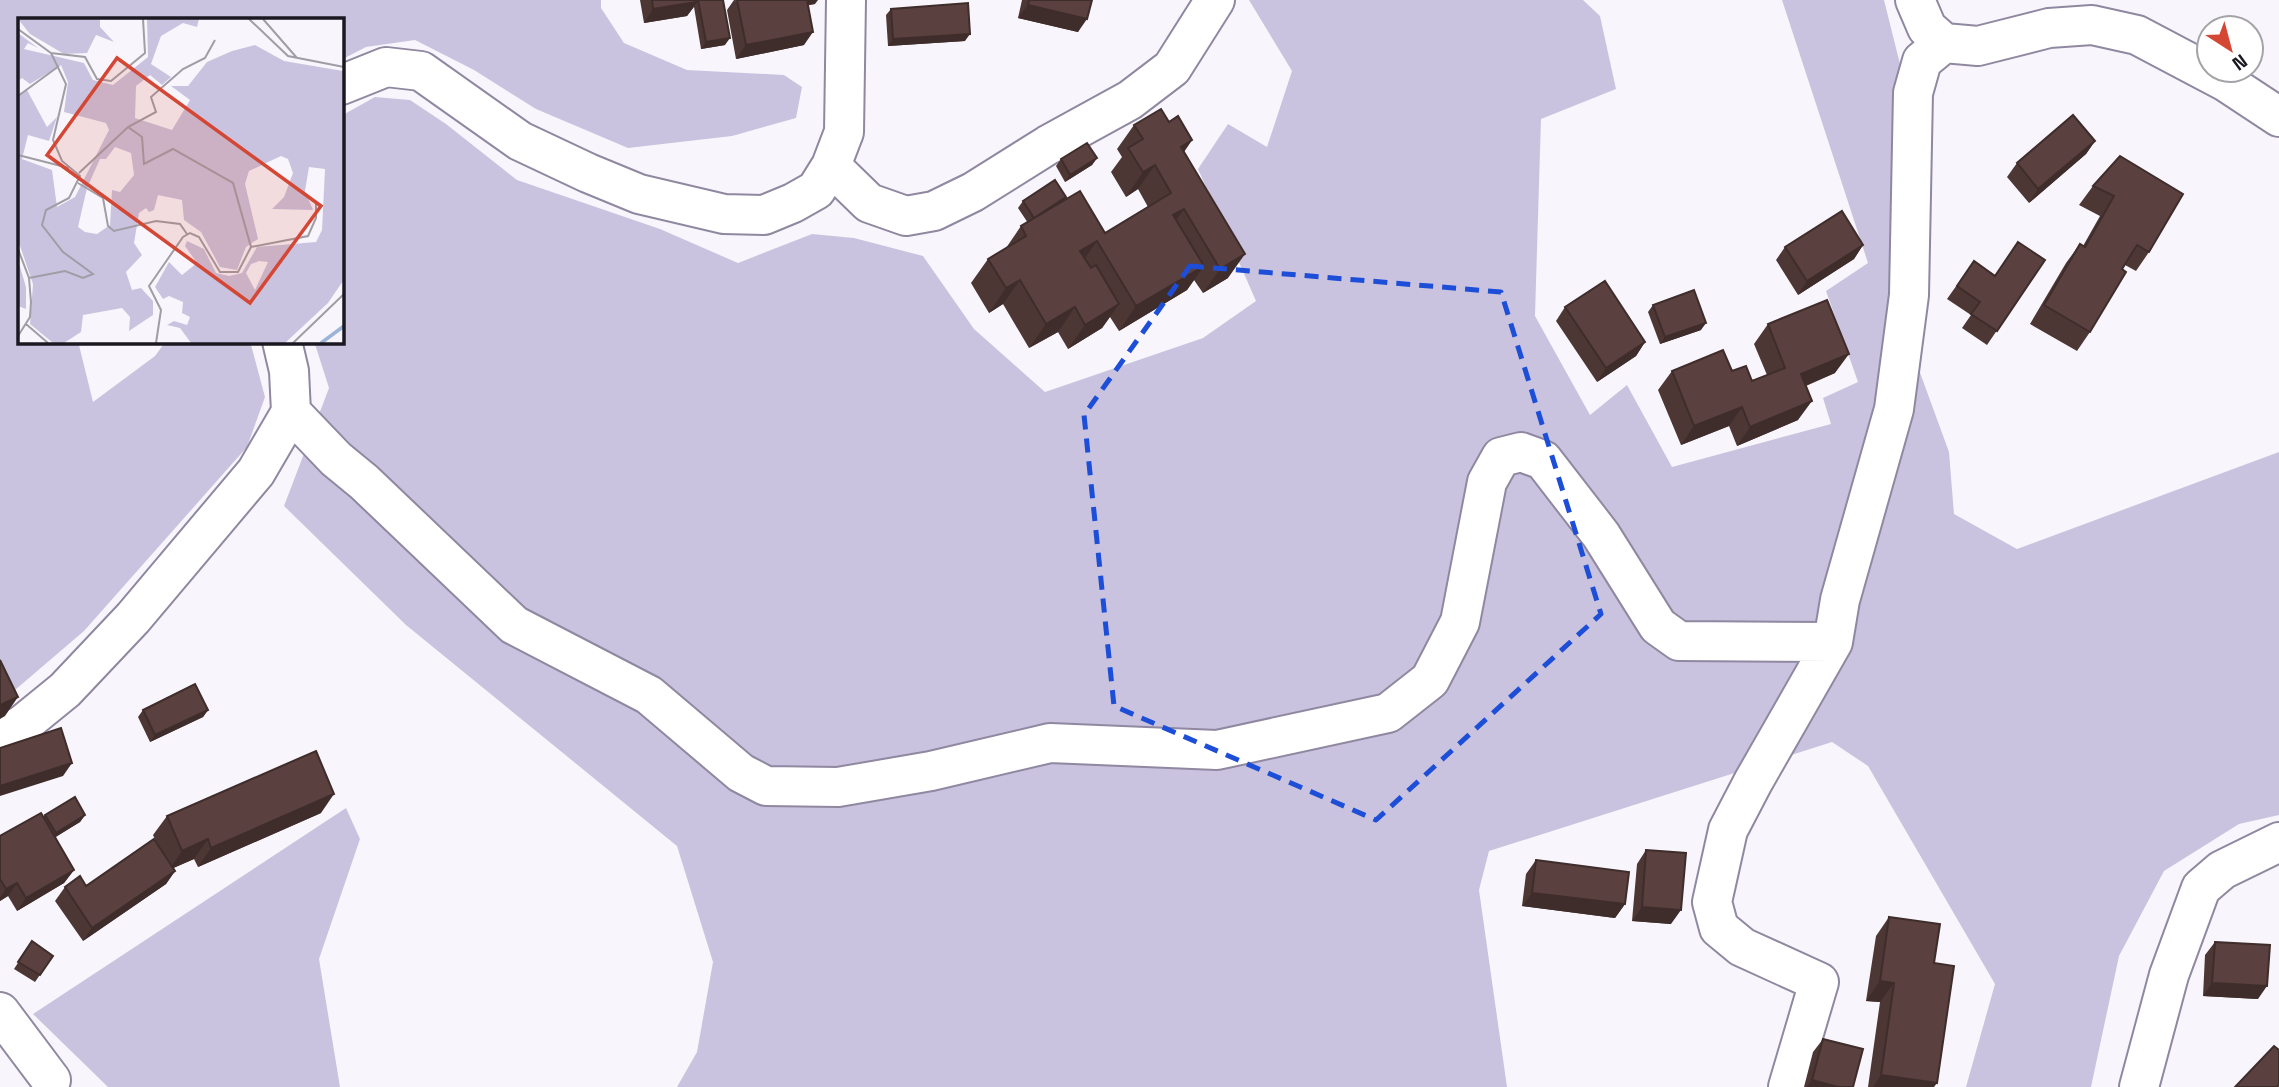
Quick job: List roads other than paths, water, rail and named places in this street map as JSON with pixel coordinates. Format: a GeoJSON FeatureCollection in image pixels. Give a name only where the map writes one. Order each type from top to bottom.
{"type":"FeatureCollection","features":[{"type":"Feature","properties":{"kind":"street"},"geometry":{"type":"LineString","coordinates":[[343,84],[386,67],[421,71],[520,141],[576,168],[639,194],[724,215],[764,215],[817,190],[831,166],[844,132],[846,0]]}},
{"type":"Feature","properties":{"kind":"street"},"geometry":{"type":"LineString","coordinates":[[831,166],[869,203],[906,216],[934,211],[973,192],[1048,145],[1130,100],[1172,68],[1215,0]]}},
{"type":"Feature","properties":{"kind":"street"},"geometry":{"type":"LineString","coordinates":[[1915,0],[1927,28],[1944,43],[1979,46],[2049,28],[2092,25],[2137,35],[2226,82],[2279,117]]}},
{"type":"Feature","properties":{"kind":"street"},"geometry":{"type":"LineString","coordinates":[[2049,28],[2086,0]]}},
{"type":"Feature","properties":{"kind":"street"},"geometry":{"type":"LineString","coordinates":[[1788,1087],[1819,982],[1742,947],[1719,928],[1712,901],[1728,830],[1752,782],[1833,642],[1840,600],[1894,410],[1909,295],[1913,93],[1922,61],[1944,43]]}},
{"type":"Feature","properties":{"kind":"street"},"geometry":{"type":"LineString","coordinates":[[0,736],[22,725],[65,690],[133,618],[256,472],[291,412],[289,371],[282,343]]}},
{"type":"Feature","properties":{"kind":"street"},"geometry":{"type":"LineString","coordinates":[[291,412],[336,459],[364,482],[514,625],[649,695],[741,773],[766,786],[838,787],[931,771],[1050,743],[1217,750],[1388,713],[1430,680],[1460,622],[1487,482],[1501,457],[1521,452],[1543,460],[1601,535],[1658,626],[1679,641],[1833,642]]}},
{"type":"Feature","properties":{"kind":"street"},"geometry":{"type":"LineString","coordinates":[[2140,1087],[2169,975],[2201,888],[2222,870],[2279,842]]}},
{"type":"Feature","properties":{"kind":"street"},"geometry":{"type":"LineString","coordinates":[[0,1012],[51,1080]]}}]}
